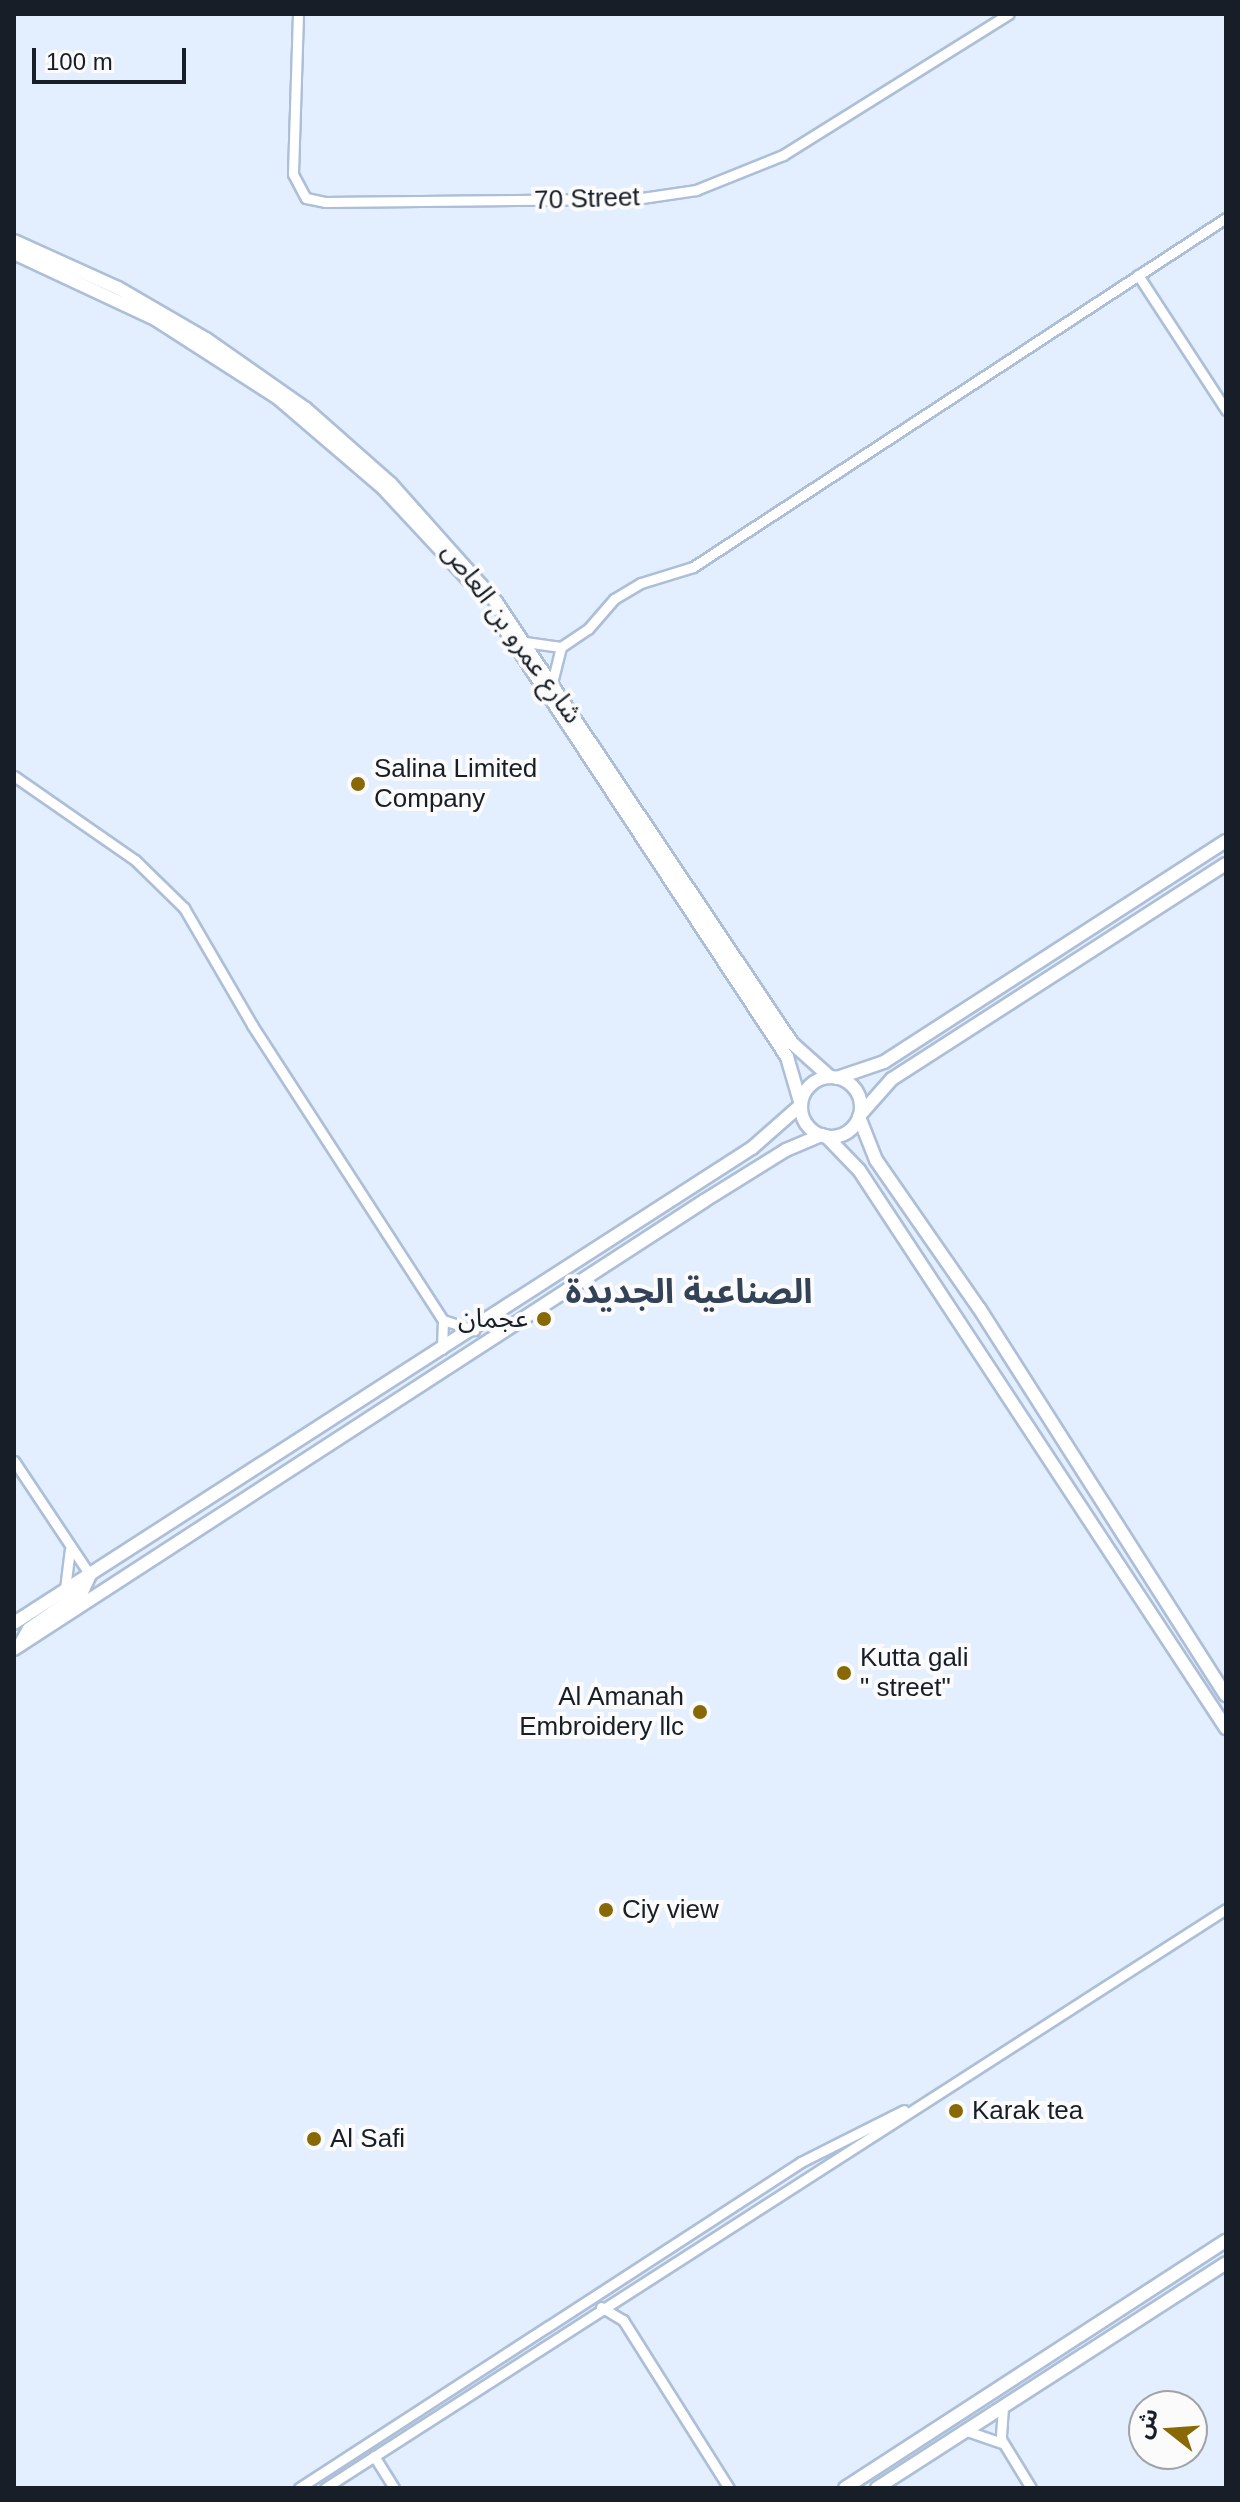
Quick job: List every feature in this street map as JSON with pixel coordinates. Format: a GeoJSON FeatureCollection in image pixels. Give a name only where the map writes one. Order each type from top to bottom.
{"type":"FeatureCollection","features":[{"type":"Feature","properties":{"kind":"main road","name":"شارع عمرو بن العاص"},"geometry":{"type":"LineString","coordinates":[[14,241],[146,303],[306,409],[371,464],[444,540],[525,642],[792,1043],[834,1078]]}},
{"type":"Feature","properties":{"kind":"main road","name":"شارع عمرو بن العاص"},"geometry":{"type":"LineString","coordinates":[[14,253],[155,319],[238,371],[342,451],[442,550],[517,645],[787,1057],[801,1105]]}},
{"type":"Feature","properties":{"kind":"main road"},"geometry":{"type":"LineString","coordinates":[[14,1623],[474,1330],[765,1139],[801,1105],[811,1085],[884,1062],[1226,841]]}},
{"type":"Feature","properties":{"kind":"main road"},"geometry":{"type":"LineString","coordinates":[[17,1647],[775,1156],[824,1136],[846,1133],[892,1079],[1226,864]]}},
{"type":"Feature","properties":{"kind":"main road"},"geometry":{"type":"LineString","coordinates":[[834,1078],[856,1091],[859,1116],[876,1160],[1170,1604],[1226,1695]]}},
{"type":"Feature","properties":{"kind":"main road"},"geometry":{"type":"LineString","coordinates":[[801,1105],[805,1121],[852,1160],[1136,1586],[1226,1728]]}},
{"type":"Feature","properties":{"kind":"main road"},"geometry":{"type":"LineString","coordinates":[[331,1443],[334,1422],[388,1382]]}},
{"type":"Feature","properties":{"kind":"main road"},"geometry":{"type":"LineString","coordinates":[[17,1647],[29,1629],[82,1592],[90,1575]]}},
{"type":"Feature","properties":{"kind":"main road"},"geometry":{"type":"LineString","coordinates":[[1136,1586],[1159,1615],[1169,1612],[1170,1604]]}},
{"type":"Feature","properties":{"kind":"main road"},"geometry":{"type":"LineString","coordinates":[[1180,1658],[1181,1653],[1190,1652],[1218,1681]]}},
{"type":"Feature","properties":{"kind":"main road"},"geometry":{"type":"LineString","coordinates":[[845,2488],[1226,2241]]}},
{"type":"Feature","properties":{"kind":"main road"},"geometry":{"type":"LineString","coordinates":[[877,2488],[1226,2263]]}},
{"type":"Feature","properties":{"kind":"main road"},"geometry":{"type":"LineString","coordinates":[[923,2458],[979,2413],[980,2400]]}},
{"type":"Feature","properties":{"kind":"street","name":"70 Street"},"geometry":{"type":"LineString","coordinates":[[298,14],[295,183],[315,201],[340,202],[635,199],[696,190],[783,155],[1009,14]]}},
{"type":"Feature","properties":{"kind":"street"},"geometry":{"type":"LineString","coordinates":[[525,642],[561,647],[588,629],[614,599],[641,583],[693,567],[1226,218]]}},
{"type":"Feature","properties":{"kind":"street"},"geometry":{"type":"LineString","coordinates":[[1138,275],[1226,410]]}},
{"type":"Feature","properties":{"kind":"street"},"geometry":{"type":"LineString","coordinates":[[552,683],[561,647]]}},
{"type":"Feature","properties":{"kind":"street"},"geometry":{"type":"LineString","coordinates":[[14,776],[135,860],[184,908],[252,1025],[443,1320],[441,1350]]}},
{"type":"Feature","properties":{"kind":"street"},"geometry":{"type":"LineString","coordinates":[[443,1320],[474,1330]]}},
{"type":"Feature","properties":{"kind":"street"},"geometry":{"type":"LineString","coordinates":[[14,1461],[70,1550],[90,1575]]}},
{"type":"Feature","properties":{"kind":"street"},"geometry":{"type":"LineString","coordinates":[[64,1591],[70,1575],[70,1550]]}},
{"type":"Feature","properties":{"kind":"street"},"geometry":{"type":"LineString","coordinates":[[325,2488],[601,2307],[1226,1909]]}},
{"type":"Feature","properties":{"kind":"street"},"geometry":{"type":"LineString","coordinates":[[299,2488],[801,2162],[865,2126],[918,2105]]}},
{"type":"Feature","properties":{"kind":"street"},"geometry":{"type":"LineString","coordinates":[[1207,2275],[1226,2274]]}},
{"type":"Feature","properties":{"kind":"street"},"geometry":{"type":"LineString","coordinates":[[623,2320],[626,2293]]}},
{"type":"Feature","properties":{"kind":"street"},"geometry":{"type":"LineString","coordinates":[[601,2307],[623,2320],[729,2488]]}},
{"type":"Feature","properties":{"kind":"street"},"geometry":{"type":"LineString","coordinates":[[1003,2407],[999,2426],[1004,2446],[1031,2488]]}},
{"type":"Feature","properties":{"kind":"street"},"geometry":{"type":"LineString","coordinates":[[965,2431],[986,2434],[1004,2446]]}},
{"type":"Feature","properties":{"kind":"street"},"geometry":{"type":"LineString","coordinates":[[374,2456],[394,2488]]}},
{"type":"Feature","properties":{"kind":"place","name":"Salina Limited Company"},"geometry":{"type":"Point","coordinates":[358,784]}},
{"type":"Feature","properties":{"kind":"place","name":"عجمان"},"geometry":{"type":"Point","coordinates":[544,1319]}},
{"type":"Feature","properties":{"kind":"place","name":"Kutta gali \" street\""},"geometry":{"type":"Point","coordinates":[844,1673]}},
{"type":"Feature","properties":{"kind":"place","name":"Al Amanah Embroidery llc"},"geometry":{"type":"Point","coordinates":[700,1712]}},
{"type":"Feature","properties":{"kind":"place","name":"Ciy view"},"geometry":{"type":"Point","coordinates":[606,1910]}},
{"type":"Feature","properties":{"kind":"place","name":"Karak tea"},"geometry":{"type":"Point","coordinates":[956,2111]}},
{"type":"Feature","properties":{"kind":"place","name":"Al Safi"},"geometry":{"type":"Point","coordinates":[314,2139]}},
{"type":"Feature","properties":{"kind":"district","name":"الصناعية الجديدة"},"geometry":{"type":"Point","coordinates":[689,1292]}}]}
